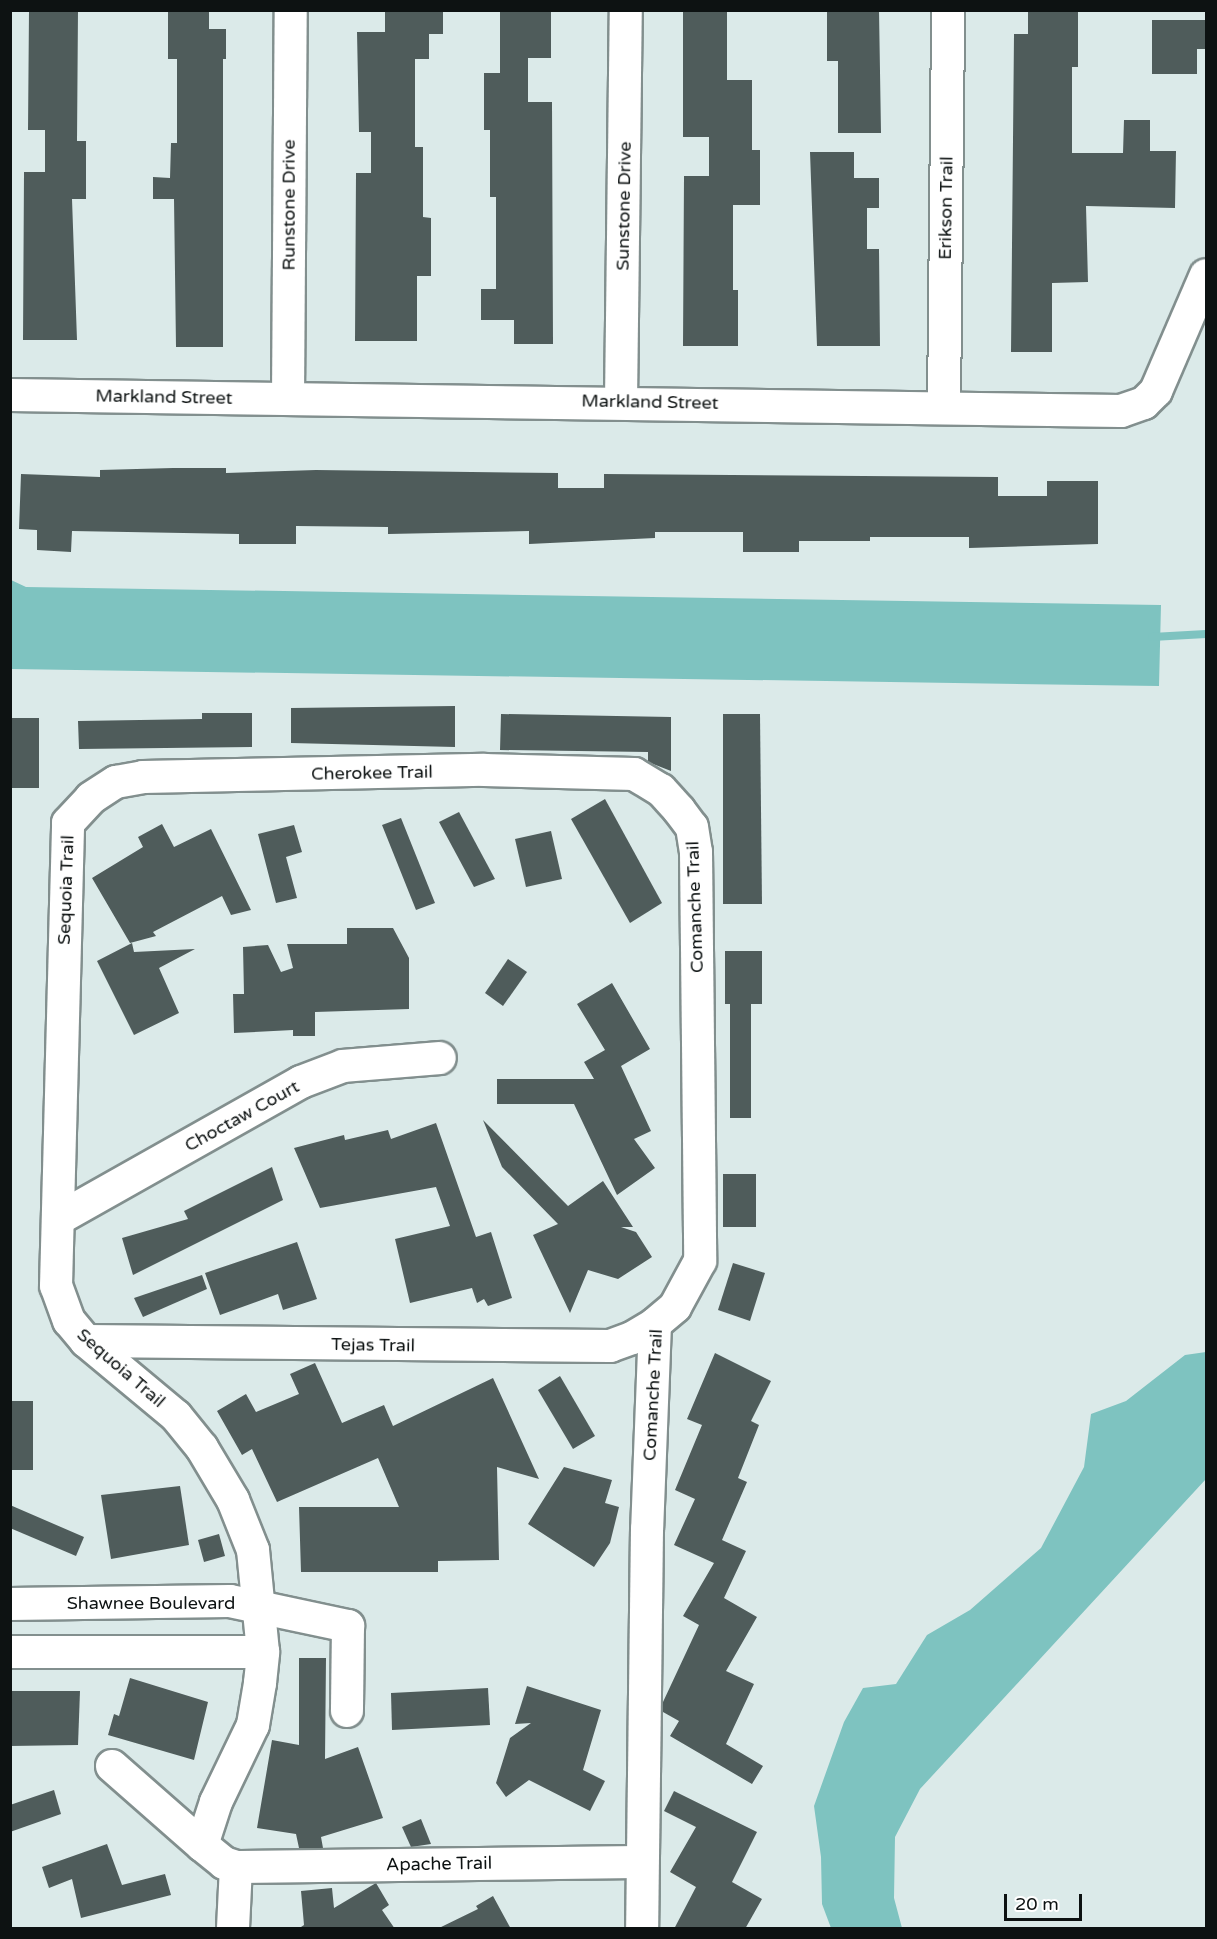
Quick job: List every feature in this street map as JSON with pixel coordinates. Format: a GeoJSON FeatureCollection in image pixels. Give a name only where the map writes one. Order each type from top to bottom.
{"type":"FeatureCollection","features":[{"type":"Feature","properties":{"kind":"street","name":"Runstone Drive"},"geometry":{"type":"LineString","coordinates":[[288,399],[291,10]]}},
{"type":"Feature","properties":{"kind":"street","name":"Sunstone Drive"},"geometry":{"type":"LineString","coordinates":[[621,402],[626,10]]}},
{"type":"Feature","properties":{"kind":"street","name":"Erikson Trail"},"geometry":{"type":"LineString","coordinates":[[944,406],[948,10]]}},
{"type":"Feature","properties":{"kind":"street","name":"Markland Street"},"geometry":{"type":"LineString","coordinates":[[10,395],[944,406],[1120,411],[1144,403],[1168,371],[1206,275]]}},
{"type":"Feature","properties":{"kind":"street","name":"Cherokee Trail"},"geometry":{"type":"LineString","coordinates":[[68,824],[91,798],[116,782],[155,777],[597,771],[634,774],[661,790],[679,810]]}},
{"type":"Feature","properties":{"kind":"street","name":"Comanche Trail"},"geometry":{"type":"LineString","coordinates":[[642,1929],[655,1324],[675,1307],[700,1261],[696,852],[692,827],[679,810]]}},
{"type":"Feature","properties":{"kind":"street","name":"Sequoia Trail"},"geometry":{"type":"LineString","coordinates":[[68,824],[56,1286],[69,1321],[86,1341],[176,1416],[202,1448],[233,1500],[253,1550],[263,1652],[253,1725],[216,1802],[202,1845]]}},
{"type":"Feature","properties":{"kind":"street","name":"Choctaw Court"},"geometry":{"type":"LineString","coordinates":[[58,1219],[301,1082],[343,1066],[440,1058]]}},
{"type":"Feature","properties":{"kind":"street","name":"Tejas Trail"},"geometry":{"type":"LineString","coordinates":[[86,1341],[610,1346],[632,1338],[655,1324]]}},
{"type":"Feature","properties":{"kind":"street","name":"Shawnee Boulevard"},"geometry":{"type":"LineString","coordinates":[[10,1604],[230,1601],[258,1605],[348,1626],[347,1711]]}},
{"type":"Feature","properties":{"kind":"street"},"geometry":{"type":"LineString","coordinates":[[10,1652],[263,1652]]}},
{"type":"Feature","properties":{"kind":"street"},"geometry":{"type":"LineString","coordinates":[[112,1766],[224,1863],[236,1867],[233,1929]]}},
{"type":"Feature","properties":{"kind":"street","name":"Apache Trail"},"geometry":{"type":"LineString","coordinates":[[236,1867],[642,1862]]}},
{"type":"Feature","properties":{"kind":"water"},"geometry":{"type":"Polygon","coordinates":[[[11,580],[26,587],[1161,605],[1159,686],[11,669],[11,580]]]}},
{"type":"Feature","properties":{"kind":"water"},"geometry":{"type":"Polygon","coordinates":[[[1206,1352],[1206,1479],[920,1789],[895,1837],[894,1898],[902,1928],[831,1928],[822,1904],[821,1857],[814,1806],[844,1722],[863,1688],[896,1684],[927,1635],[970,1610],[1041,1548],[1084,1467],[1091,1414],[1126,1401],[1185,1355],[1206,1352]]]}},
{"type":"Feature","properties":{"kind":"building"},"geometry":{"type":"Polygon","coordinates":[[[29,10],[78,10],[77,141],[86,141],[86,199],[72,199],[77,340],[23,340],[24,172],[45,172],[45,130],[28,130],[29,10]]]}},
{"type":"Feature","properties":{"kind":"building"},"geometry":{"type":"Polygon","coordinates":[[[168,10],[209,10],[209,29],[226,29],[226,59],[223,59],[223,347],[176,347],[174,199],[153,199],[153,177],[170,178],[171,143],[177,143],[177,59],[168,59],[168,10]]]}},
{"type":"Feature","properties":{"kind":"building"},"geometry":{"type":"Polygon","coordinates":[[[385,10],[443,10],[443,34],[429,34],[429,59],[415,59],[415,147],[423,147],[423,217],[431,218],[431,276],[417,276],[417,341],[355,341],[356,173],[371,173],[371,132],[359,132],[357,32],[385,32],[385,10]]]}},
{"type":"Feature","properties":{"kind":"building"},"geometry":{"type":"Polygon","coordinates":[[[500,10],[551,10],[551,58],[528,58],[528,102],[552,102],[553,344],[514,344],[514,320],[481,320],[481,289],[496,289],[496,197],[490,197],[490,130],[484,130],[484,73],[500,73],[500,10]]]}},
{"type":"Feature","properties":{"kind":"building"},"geometry":{"type":"Polygon","coordinates":[[[683,10],[727,10],[727,80],[752,80],[752,150],[760,150],[760,205],[733,205],[733,290],[738,290],[738,346],[683,346],[684,176],[709,176],[709,137],[683,137],[683,10]]]}},
{"type":"Feature","properties":{"kind":"building"},"geometry":{"type":"Polygon","coordinates":[[[827,10],[879,10],[881,133],[838,133],[838,61],[827,61],[827,10]]]}},
{"type":"Feature","properties":{"kind":"building"},"geometry":{"type":"Polygon","coordinates":[[[1028,12],[1078,12],[1078,67],[1072,67],[1072,153],[1123,153],[1124,120],[1150,120],[1150,151],[1176,151],[1175,208],[1086,206],[1088,282],[1052,283],[1052,352],[1011,352],[1014,34],[1028,34],[1028,12]]]}},
{"type":"Feature","properties":{"kind":"building"},"geometry":{"type":"Polygon","coordinates":[[[1152,20],[1206,20],[1206,49],[1197,49],[1197,74],[1152,74],[1152,20]]]}},
{"type":"Feature","properties":{"kind":"building"},"geometry":{"type":"Polygon","coordinates":[[[810,152],[854,152],[854,178],[879,178],[879,208],[867,208],[867,249],[879,249],[880,346],[817,346],[810,152]]]}},
{"type":"Feature","properties":{"kind":"building"},"geometry":{"type":"Polygon","coordinates":[[[226,468],[226,473],[316,470],[558,473],[558,488],[604,488],[604,474],[998,477],[998,496],[1047,496],[1047,481],[1098,481],[1098,544],[969,548],[969,537],[870,537],[870,541],[799,541],[799,552],[743,552],[743,532],[655,532],[655,538],[529,544],[529,531],[388,534],[388,527],[296,526],[296,544],[239,544],[239,534],[72,531],[71,552],[37,550],[37,530],[19,529],[21,474],[100,477],[100,470],[226,468]]]}},
{"type":"Feature","properties":{"kind":"building"},"geometry":{"type":"Polygon","coordinates":[[[455,706],[455,747],[291,743],[291,708],[455,706]]]}},
{"type":"Feature","properties":{"kind":"building"},"geometry":{"type":"Polygon","coordinates":[[[202,713],[252,713],[252,747],[79,749],[78,721],[202,719],[202,713]]]}},
{"type":"Feature","properties":{"kind":"building"},"geometry":{"type":"Polygon","coordinates":[[[501,714],[671,717],[671,771],[648,762],[648,752],[500,750],[501,714]]]}},
{"type":"Feature","properties":{"kind":"building"},"geometry":{"type":"Polygon","coordinates":[[[723,714],[760,714],[762,904],[723,904],[723,714]]]}},
{"type":"Feature","properties":{"kind":"building"},"geometry":{"type":"Polygon","coordinates":[[[10,718],[39,718],[39,788],[10,788],[10,718]]]}},
{"type":"Feature","properties":{"kind":"building"},"geometry":{"type":"Polygon","coordinates":[[[605,799],[662,903],[630,923],[571,819],[605,799]]]}},
{"type":"Feature","properties":{"kind":"building"},"geometry":{"type":"Polygon","coordinates":[[[459,812],[495,879],[474,887],[439,822],[459,812]]]}},
{"type":"Feature","properties":{"kind":"building"},"geometry":{"type":"Polygon","coordinates":[[[401,818],[435,903],[416,910],[382,825],[401,818]]]}},
{"type":"Feature","properties":{"kind":"building"},"geometry":{"type":"Polygon","coordinates":[[[162,824],[174,847],[211,829],[251,910],[231,915],[222,896],[153,932],[156,936],[130,943],[92,878],[143,847],[138,837],[162,824]]]}},
{"type":"Feature","properties":{"kind":"building"},"geometry":{"type":"Polygon","coordinates":[[[294,825],[302,852],[286,857],[297,898],[276,903],[258,834],[294,825]]]}},
{"type":"Feature","properties":{"kind":"building"},"geometry":{"type":"Polygon","coordinates":[[[551,831],[562,879],[526,887],[515,839],[551,831]]]}},
{"type":"Feature","properties":{"kind":"building"},"geometry":{"type":"Polygon","coordinates":[[[347,928],[393,928],[409,958],[409,1009],[315,1012],[315,1036],[293,1036],[293,1030],[234,1033],[233,994],[244,994],[243,947],[268,945],[281,972],[293,968],[287,944],[347,944],[347,928]]]}},
{"type":"Feature","properties":{"kind":"building"},"geometry":{"type":"Polygon","coordinates":[[[132,943],[134,952],[195,949],[159,968],[179,1013],[134,1035],[97,961],[132,943]]]}},
{"type":"Feature","properties":{"kind":"building"},"geometry":{"type":"Polygon","coordinates":[[[725,951],[762,951],[762,1004],[751,1004],[751,1118],[730,1118],[730,1004],[725,1004],[725,951]]]}},
{"type":"Feature","properties":{"kind":"building"},"geometry":{"type":"Polygon","coordinates":[[[508,959],[527,972],[503,1006],[485,993],[508,959]]]}},
{"type":"Feature","properties":{"kind":"building"},"geometry":{"type":"Polygon","coordinates":[[[612,983],[650,1049],[621,1066],[651,1131],[634,1139],[655,1168],[617,1195],[574,1104],[497,1104],[497,1079],[594,1079],[584,1062],[605,1050],[577,1004],[612,983]]]}},
{"type":"Feature","properties":{"kind":"building"},"geometry":{"type":"Polygon","coordinates":[[[483,1120],[568,1206],[603,1181],[633,1227],[621,1227],[636,1232],[652,1257],[618,1279],[588,1270],[570,1313],[533,1235],[558,1224],[502,1167],[483,1120]]]}},
{"type":"Feature","properties":{"kind":"building"},"geometry":{"type":"Polygon","coordinates":[[[436,1123],[476,1237],[491,1232],[512,1298],[488,1306],[484,1299],[477,1303],[472,1288],[410,1303],[395,1239],[450,1226],[436,1187],[320,1208],[294,1148],[344,1135],[345,1140],[388,1130],[391,1139],[436,1123]]]}},
{"type":"Feature","properties":{"kind":"building"},"geometry":{"type":"Polygon","coordinates":[[[272,1167],[283,1200],[133,1275],[122,1238],[188,1219],[184,1211],[272,1167]]]}},
{"type":"Feature","properties":{"kind":"building"},"geometry":{"type":"Polygon","coordinates":[[[723,1174],[756,1174],[756,1227],[723,1227],[723,1174]]]}},
{"type":"Feature","properties":{"kind":"building"},"geometry":{"type":"Polygon","coordinates":[[[297,1242],[317,1299],[283,1310],[278,1294],[220,1315],[205,1273],[297,1242]]]}},
{"type":"Feature","properties":{"kind":"building"},"geometry":{"type":"Polygon","coordinates":[[[733,1263],[765,1273],[750,1321],[718,1310],[733,1263]]]}},
{"type":"Feature","properties":{"kind":"building"},"geometry":{"type":"Polygon","coordinates":[[[202,1275],[207,1289],[143,1317],[134,1298],[202,1275]]]}},
{"type":"Feature","properties":{"kind":"building"},"geometry":{"type":"Polygon","coordinates":[[[715,1353],[771,1381],[751,1421],[759,1425],[738,1478],[747,1482],[722,1540],[746,1551],[724,1598],[757,1617],[726,1671],[754,1684],[726,1744],[763,1766],[752,1784],[670,1736],[679,1721],[663,1712],[663,1702],[699,1625],[683,1616],[714,1563],[674,1545],[695,1499],[675,1490],[702,1425],[687,1419],[715,1353]]]}},
{"type":"Feature","properties":{"kind":"building"},"geometry":{"type":"Polygon","coordinates":[[[315,1363],[342,1423],[384,1405],[393,1426],[493,1378],[539,1479],[497,1467],[499,1560],[438,1561],[438,1572],[301,1572],[299,1507],[399,1507],[378,1458],[277,1502],[252,1449],[242,1455],[217,1411],[246,1394],[256,1412],[299,1394],[290,1374],[315,1363]]]}},
{"type":"Feature","properties":{"kind":"building"},"geometry":{"type":"Polygon","coordinates":[[[560,1376],[595,1436],[573,1449],[538,1390],[560,1376]]]}},
{"type":"Feature","properties":{"kind":"building"},"geometry":{"type":"Polygon","coordinates":[[[10,1401],[33,1401],[33,1470],[10,1470],[10,1401]]]}},
{"type":"Feature","properties":{"kind":"building"},"geometry":{"type":"Polygon","coordinates":[[[564,1467],[612,1480],[605,1503],[619,1507],[610,1543],[594,1567],[528,1524],[564,1467]]]}},
{"type":"Feature","properties":{"kind":"building"},"geometry":{"type":"Polygon","coordinates":[[[180,1486],[189,1545],[111,1559],[101,1495],[180,1486]]]}},
{"type":"Feature","properties":{"kind":"building"},"geometry":{"type":"Polygon","coordinates":[[[10,1505],[84,1537],[76,1556],[10,1528],[10,1505]]]}},
{"type":"Feature","properties":{"kind":"building"},"geometry":{"type":"Polygon","coordinates":[[[219,1534],[225,1556],[204,1562],[198,1540],[219,1534]]]}},
{"type":"Feature","properties":{"kind":"building"},"geometry":{"type":"Polygon","coordinates":[[[299,1658],[326,1658],[325,1759],[358,1747],[383,1818],[321,1837],[323,1848],[299,1848],[296,1834],[257,1828],[272,1740],[299,1745],[299,1658]]]}},
{"type":"Feature","properties":{"kind":"building"},"geometry":{"type":"Polygon","coordinates":[[[130,1678],[208,1702],[194,1760],[108,1735],[114,1714],[119,1716],[130,1678]]]}},
{"type":"Feature","properties":{"kind":"building"},"geometry":{"type":"Polygon","coordinates":[[[527,1686],[601,1710],[583,1770],[605,1781],[590,1811],[529,1780],[506,1797],[496,1783],[510,1738],[531,1723],[515,1724],[527,1686]]]}},
{"type":"Feature","properties":{"kind":"building"},"geometry":{"type":"Polygon","coordinates":[[[488,1688],[490,1725],[392,1730],[391,1693],[488,1688]]]}},
{"type":"Feature","properties":{"kind":"building"},"geometry":{"type":"Polygon","coordinates":[[[10,1691],[80,1691],[78,1745],[10,1746],[10,1691]]]}},
{"type":"Feature","properties":{"kind":"building"},"geometry":{"type":"Polygon","coordinates":[[[54,1790],[61,1814],[10,1832],[10,1805],[54,1790]]]}},
{"type":"Feature","properties":{"kind":"building"},"geometry":{"type":"Polygon","coordinates":[[[674,1791],[757,1832],[732,1882],[762,1899],[745,1929],[674,1929],[696,1887],[670,1872],[696,1827],[664,1811],[674,1791]]]}},
{"type":"Feature","properties":{"kind":"building"},"geometry":{"type":"Polygon","coordinates":[[[421,1819],[431,1844],[411,1847],[402,1827],[421,1819]]]}},
{"type":"Feature","properties":{"kind":"building"},"geometry":{"type":"Polygon","coordinates":[[[107,1844],[122,1885],[165,1874],[171,1895],[81,1918],[72,1879],[49,1888],[42,1867],[107,1844]]]}},
{"type":"Feature","properties":{"kind":"building"},"geometry":{"type":"Polygon","coordinates":[[[376,1883],[389,1905],[382,1910],[395,1929],[298,1929],[304,1925],[301,1891],[332,1888],[334,1908],[376,1883]]]}},
{"type":"Feature","properties":{"kind":"building"},"geometry":{"type":"Polygon","coordinates":[[[493,1896],[511,1929],[437,1929],[478,1909],[476,1906],[493,1896]]]}},
{"type":"Feature","properties":{"kind":"waterway"},"geometry":{"type":"LineString","coordinates":[[1152,637],[1206,634]]}}]}
